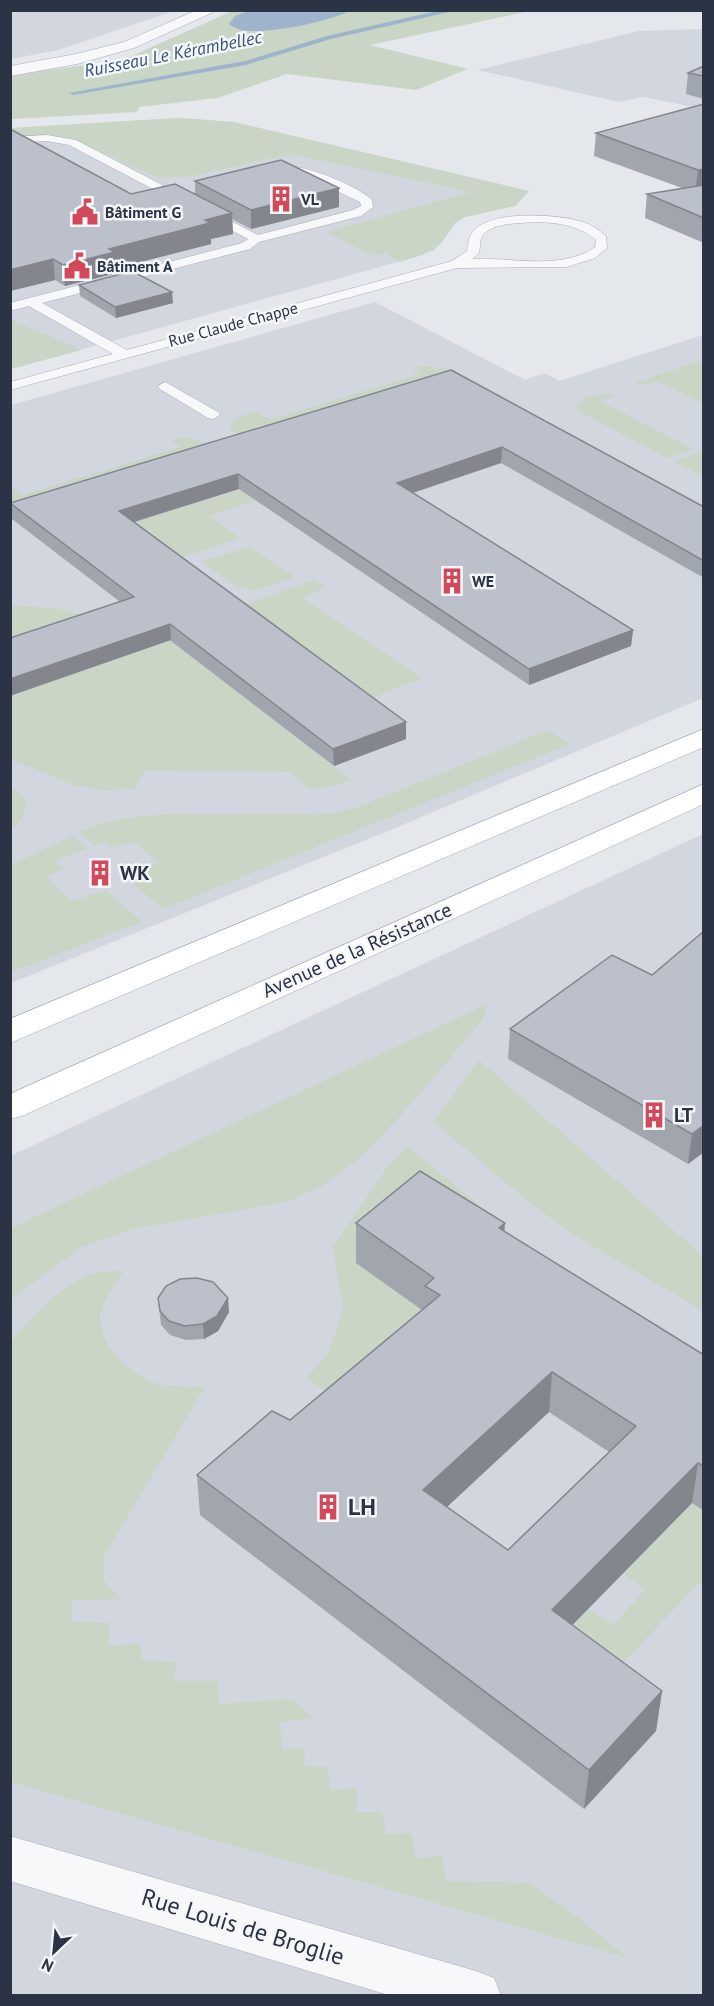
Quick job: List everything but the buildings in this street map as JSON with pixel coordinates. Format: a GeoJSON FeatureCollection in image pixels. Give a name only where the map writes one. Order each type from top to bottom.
{"type":"FeatureCollection","features":[{"type":"Feature","properties":{"kind":"main road"},"geometry":{"type":"LineString","coordinates":[[10,1032],[704,737]]}},
{"type":"Feature","properties":{"kind":"main road","name":"Avenue de la Résistance"},"geometry":{"type":"LineString","coordinates":[[10,1108],[704,793]]}},
{"type":"Feature","properties":{"kind":"street"},"geometry":{"type":"LineString","coordinates":[[10,71],[77,59],[129,45],[211,10]]}},
{"type":"Feature","properties":{"kind":"street","name":"Rue Louis de Broglie"},"geometry":{"type":"LineString","coordinates":[[10,1858],[476,1995]]}},
{"type":"Feature","properties":{"kind":"lane"},"geometry":{"type":"LineString","coordinates":[[10,140],[47,138],[72,142],[252,235],[255,239]]}},
{"type":"Feature","properties":{"kind":"lane"},"geometry":{"type":"LineString","coordinates":[[10,307],[233,253],[255,239],[357,213],[368,204],[366,200],[300,170],[275,167],[256,172]]}},
{"type":"Feature","properties":{"kind":"lane"},"geometry":{"type":"LineString","coordinates":[[170,193],[192,188]]}},
{"type":"Feature","properties":{"kind":"lane","name":"Rue Claude Chappe"},"geometry":{"type":"LineString","coordinates":[[10,386],[456,264],[488,262],[559,264],[594,255],[602,248],[602,240],[594,232],[566,221],[536,219],[508,221],[481,231],[475,237],[473,253],[456,264]]}},
{"type":"Feature","properties":{"kind":"lane"},"geometry":{"type":"LineString","coordinates":[[280,233],[295,241]]}},
{"type":"Feature","properties":{"kind":"lane"},"geometry":{"type":"LineString","coordinates":[[31,302],[124,354]]}},
{"type":"Feature","properties":{"kind":"lane"},"geometry":{"type":"LineString","coordinates":[[165,386],[213,415]]}},
{"type":"Feature","properties":{"kind":"shaded area"},"geometry":{"type":"Polygon","coordinates":[[[11,10],[174,11],[58,50],[11,59],[11,10]]]}},
{"type":"Feature","properties":{"kind":"shaded area"},"geometry":{"type":"Polygon","coordinates":[[[703,29],[703,109],[643,97],[619,102],[478,70],[638,31],[703,29]]]}},
{"type":"Feature","properties":{"kind":"shaded area"},"geometry":{"type":"Polygon","coordinates":[[[179,118],[234,122],[529,191],[515,206],[465,217],[455,223],[442,242],[423,255],[11,369],[11,128],[179,118]]]}},
{"type":"Feature","properties":{"kind":"shaded area"},"geometry":{"type":"Polygon","coordinates":[[[375,302],[525,380],[544,373],[559,381],[703,335],[703,698],[388,831],[11,983],[11,405],[375,302]]]}},
{"type":"Feature","properties":{"kind":"shaded area"},"geometry":{"type":"Polygon","coordinates":[[[703,834],[703,1995],[11,1995],[10,1156],[703,834]]]}},
{"type":"Feature","properties":{"kind":"green space"},"geometry":{"type":"Polygon","coordinates":[[[232,11],[530,11],[370,45],[468,69],[416,90],[287,74],[217,98],[139,107],[137,112],[11,119],[11,75],[123,60],[232,11]]]}},
{"type":"Feature","properties":{"kind":"green space"},"geometry":{"type":"Polygon","coordinates":[[[179,118],[234,122],[529,191],[515,206],[465,217],[455,223],[434,250],[401,262],[385,253],[373,256],[326,232],[471,192],[291,154],[188,177],[157,177],[74,140],[55,136],[11,137],[11,128],[179,118]]]}},
{"type":"Feature","properties":{"kind":"green space"},"geometry":{"type":"Polygon","coordinates":[[[11,320],[81,350],[11,369],[11,320]]]}},
{"type":"Feature","properties":{"kind":"green space"},"geometry":{"type":"Polygon","coordinates":[[[703,360],[703,403],[657,381],[637,386],[636,383],[640,381],[703,360]]]}},
{"type":"Feature","properties":{"kind":"green space"},"geometry":{"type":"Polygon","coordinates":[[[423,366],[451,369],[480,384],[252,444],[230,429],[233,419],[255,411],[269,420],[420,374],[412,369],[423,366]]]}},
{"type":"Feature","properties":{"kind":"green space"},"geometry":{"type":"Polygon","coordinates":[[[603,393],[616,395],[600,401],[693,449],[668,458],[580,412],[576,407],[585,398],[603,393]]]}},
{"type":"Feature","properties":{"kind":"green space"},"geometry":{"type":"Polygon","coordinates":[[[184,437],[202,442],[224,453],[10,518],[10,486],[23,495],[180,447],[172,440],[184,437]]]}},
{"type":"Feature","properties":{"kind":"green space"},"geometry":{"type":"Polygon","coordinates":[[[703,451],[703,476],[675,462],[703,451]]]}},
{"type":"Feature","properties":{"kind":"green space"},"geometry":{"type":"Polygon","coordinates":[[[283,476],[300,486],[209,516],[240,538],[168,562],[120,527],[283,476]]]}},
{"type":"Feature","properties":{"kind":"green space"},"geometry":{"type":"Polygon","coordinates":[[[249,547],[295,577],[253,591],[245,587],[239,589],[201,562],[249,547]]]}},
{"type":"Feature","properties":{"kind":"green space"},"geometry":{"type":"Polygon","coordinates":[[[314,580],[326,587],[302,598],[422,678],[358,703],[232,609],[314,580]]]}},
{"type":"Feature","properties":{"kind":"green space"},"geometry":{"type":"Polygon","coordinates":[[[10,607],[56,608],[101,620],[11,651],[10,607]]]}},
{"type":"Feature","properties":{"kind":"green space"},"geometry":{"type":"Polygon","coordinates":[[[162,634],[351,780],[326,788],[308,789],[291,772],[144,771],[135,789],[103,790],[72,785],[11,759],[10,696],[162,634]]]}},
{"type":"Feature","properties":{"kind":"green space"},"geometry":{"type":"Polygon","coordinates":[[[548,730],[570,744],[163,909],[129,880],[145,874],[142,870],[159,863],[133,842],[112,848],[105,842],[94,846],[79,832],[112,821],[145,816],[335,813],[358,807],[548,730]]]}},
{"type":"Feature","properties":{"kind":"green space"},"geometry":{"type":"Polygon","coordinates":[[[11,787],[25,799],[25,809],[18,823],[11,830],[11,787]]]}},
{"type":"Feature","properties":{"kind":"green space"},"geometry":{"type":"Polygon","coordinates":[[[72,836],[88,848],[56,861],[64,869],[45,876],[72,901],[106,890],[142,922],[11,972],[11,865],[72,836]]]}},
{"type":"Feature","properties":{"kind":"green space"},"geometry":{"type":"Polygon","coordinates":[[[485,1005],[486,1011],[480,1023],[407,1109],[360,1158],[322,1186],[287,1202],[132,1229],[82,1247],[11,1299],[11,1228],[485,1005]]]}},
{"type":"Feature","properties":{"kind":"green space"},"geometry":{"type":"Polygon","coordinates":[[[479,1060],[703,1256],[703,1311],[574,1235],[529,1202],[433,1122],[479,1060]]]}},
{"type":"Feature","properties":{"kind":"green space"},"geometry":{"type":"Polygon","coordinates":[[[407,1146],[496,1219],[433,1318],[353,1406],[306,1379],[329,1352],[343,1309],[333,1247],[386,1169],[407,1146]]]}},
{"type":"Feature","properties":{"kind":"green space"},"geometry":{"type":"Polygon","coordinates":[[[124,1270],[105,1301],[100,1314],[102,1331],[113,1352],[132,1370],[153,1382],[174,1386],[205,1387],[104,1556],[103,1579],[120,1599],[72,1600],[71,1621],[109,1623],[109,1646],[140,1643],[142,1660],[176,1662],[174,1681],[218,1681],[219,1704],[292,1699],[314,1718],[280,1722],[282,1749],[305,1748],[304,1767],[328,1767],[331,1790],[356,1788],[357,1812],[382,1812],[386,1834],[412,1833],[415,1858],[443,1856],[445,1881],[529,1883],[579,1918],[628,1958],[11,1782],[11,1342],[45,1305],[64,1289],[94,1273],[124,1270]]]}},
{"type":"Feature","properties":{"kind":"green space"},"geometry":{"type":"Polygon","coordinates":[[[692,1503],[703,1511],[703,1586],[699,1583],[599,1688],[548,1650],[589,1609],[613,1625],[645,1590],[623,1574],[692,1503]]]}},
{"type":"Feature","properties":{"kind":"water"},"geometry":{"type":"Polygon","coordinates":[[[251,10],[350,11],[312,23],[265,31],[241,30],[229,24],[235,16],[251,10]]]}},
{"type":"Feature","properties":{"kind":"waterway","name":"Ruisseau Le Kérambellec"},"geometry":{"type":"LineString","coordinates":[[73,93],[246,63],[329,37],[455,10]]}},
{"type":"Feature","properties":{"kind":"place","name":"VL"},"geometry":{"type":"Point","coordinates":[281,199]}},
{"type":"Feature","properties":{"kind":"place","name":"Bâtiment G"},"geometry":{"type":"Point","coordinates":[85,212]}},
{"type":"Feature","properties":{"kind":"place","name":"Bâtiment A"},"geometry":{"type":"Point","coordinates":[77,266]}},
{"type":"Feature","properties":{"kind":"place","name":"WE"},"geometry":{"type":"Point","coordinates":[452,581]}},
{"type":"Feature","properties":{"kind":"place","name":"WK"},"geometry":{"type":"Point","coordinates":[100,873]}},
{"type":"Feature","properties":{"kind":"place","name":"LT"},"geometry":{"type":"Point","coordinates":[654,1115]}},
{"type":"Feature","properties":{"kind":"place","name":"LH"},"geometry":{"type":"Point","coordinates":[328,1507]}}]}
